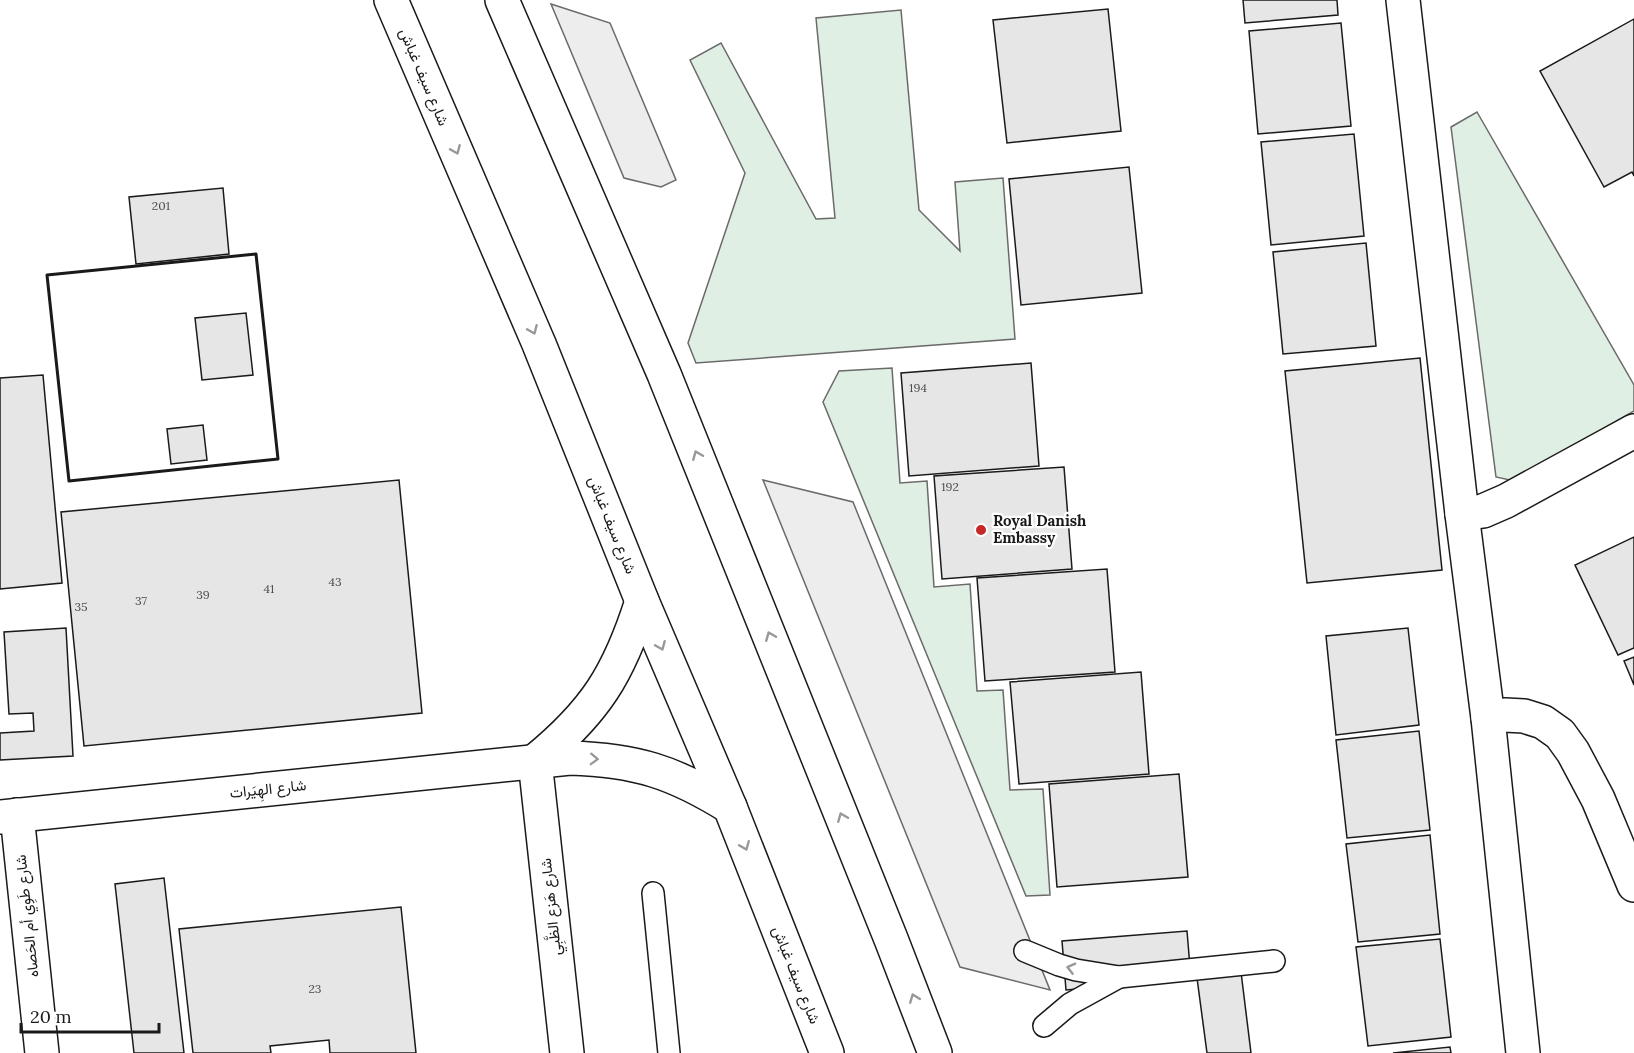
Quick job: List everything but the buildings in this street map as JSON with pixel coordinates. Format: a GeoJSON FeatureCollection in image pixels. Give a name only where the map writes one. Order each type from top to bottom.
{"type":"FeatureCollection","features":[{"type":"Feature","properties":{"kind":"street","name":"شارع سيف غباش"},"geometry":{"type":"LineString","coordinates":[[392,0],[539,344],[642,601],[730,807],[827,1053]]}},
{"type":"Feature","properties":{"kind":"street"},"geometry":{"type":"LineString","coordinates":[[502,0],[664,374],[935,1053]]}},
{"type":"Feature","properties":{"kind":"street"},"geometry":{"type":"LineString","coordinates":[[1403,0],[1462,514],[1488,718],[1524,1053]]}},
{"type":"Feature","properties":{"kind":"street"},"geometry":{"type":"LineString","coordinates":[[1462,514],[1483,511],[1506,501],[1634,431]]}},
{"type":"Feature","properties":{"kind":"street"},"geometry":{"type":"LineString","coordinates":[[536,760],[584,717],[601,694],[619,662],[642,601]]}},
{"type":"Feature","properties":{"kind":"street"},"geometry":{"type":"LineString","coordinates":[[1488,718],[1505,715],[1524,716],[1543,722],[1560,734],[1573,752],[1598,799],[1634,885]]}},
{"type":"Feature","properties":{"kind":"street","name":"شارع الهِيَرات"},"geometry":{"type":"LineString","coordinates":[[8,816],[570,758],[603,759],[637,764],[669,774],[730,807]]}},
{"type":"Feature","properties":{"kind":"street","name":"شارع هَزع الظَّبِي"},"geometry":{"type":"LineString","coordinates":[[536,760],[567,1053]]}},
{"type":"Feature","properties":{"kind":"street","name":"شارع طَوِي أم الحَصاه"},"geometry":{"type":"LineString","coordinates":[[8,816],[42,1053]]}},
{"type":"Feature","properties":{"kind":"lane"},"geometry":{"type":"LineString","coordinates":[[653,893],[669,1053]]}},
{"type":"Feature","properties":{"kind":"lane"},"geometry":{"type":"LineString","coordinates":[[1026,951],[1076,970],[1119,977],[1274,961]]}},
{"type":"Feature","properties":{"kind":"lane"},"geometry":{"type":"LineString","coordinates":[[1044,1026],[1070,1004],[1119,977]]}},
{"type":"Feature","properties":{"kind":"green space"},"geometry":{"type":"Polygon","coordinates":[[[901,10],[919,210],[960,251],[955,182],[1003,178],[1015,339],[696,363],[688,343],[745,173],[690,60],[721,43],[816,219],[835,218],[816,18],[901,10]]]}},
{"type":"Feature","properties":{"kind":"green space"},"geometry":{"type":"Polygon","coordinates":[[[1477,112],[1634,385],[1634,411],[1514,481],[1496,477],[1451,127],[1477,112]]]}},
{"type":"Feature","properties":{"kind":"green space"},"geometry":{"type":"Polygon","coordinates":[[[892,368],[900,483],[927,481],[934,587],[970,584],[977,691],[1003,690],[1010,790],[1043,789],[1050,895],[1026,896],[823,402],[839,371],[892,368]]]}},
{"type":"Feature","properties":{"kind":"shaded area"},"geometry":{"type":"Polygon","coordinates":[[[551,4],[610,23],[676,180],[661,187],[624,178],[551,4]]]}},
{"type":"Feature","properties":{"kind":"shaded area"},"geometry":{"type":"Polygon","coordinates":[[[763,480],[853,502],[1050,990],[960,967],[763,480]]]}},
{"type":"Feature","properties":{"kind":"wall"},"geometry":{"type":"LineString","coordinates":[[256,254],[278,459],[69,481],[47,275],[256,254]]}},
{"type":"Feature","properties":{"kind":"place","name":"Royal Danish Embassy"},"geometry":{"type":"Point","coordinates":[981,530]}}]}
